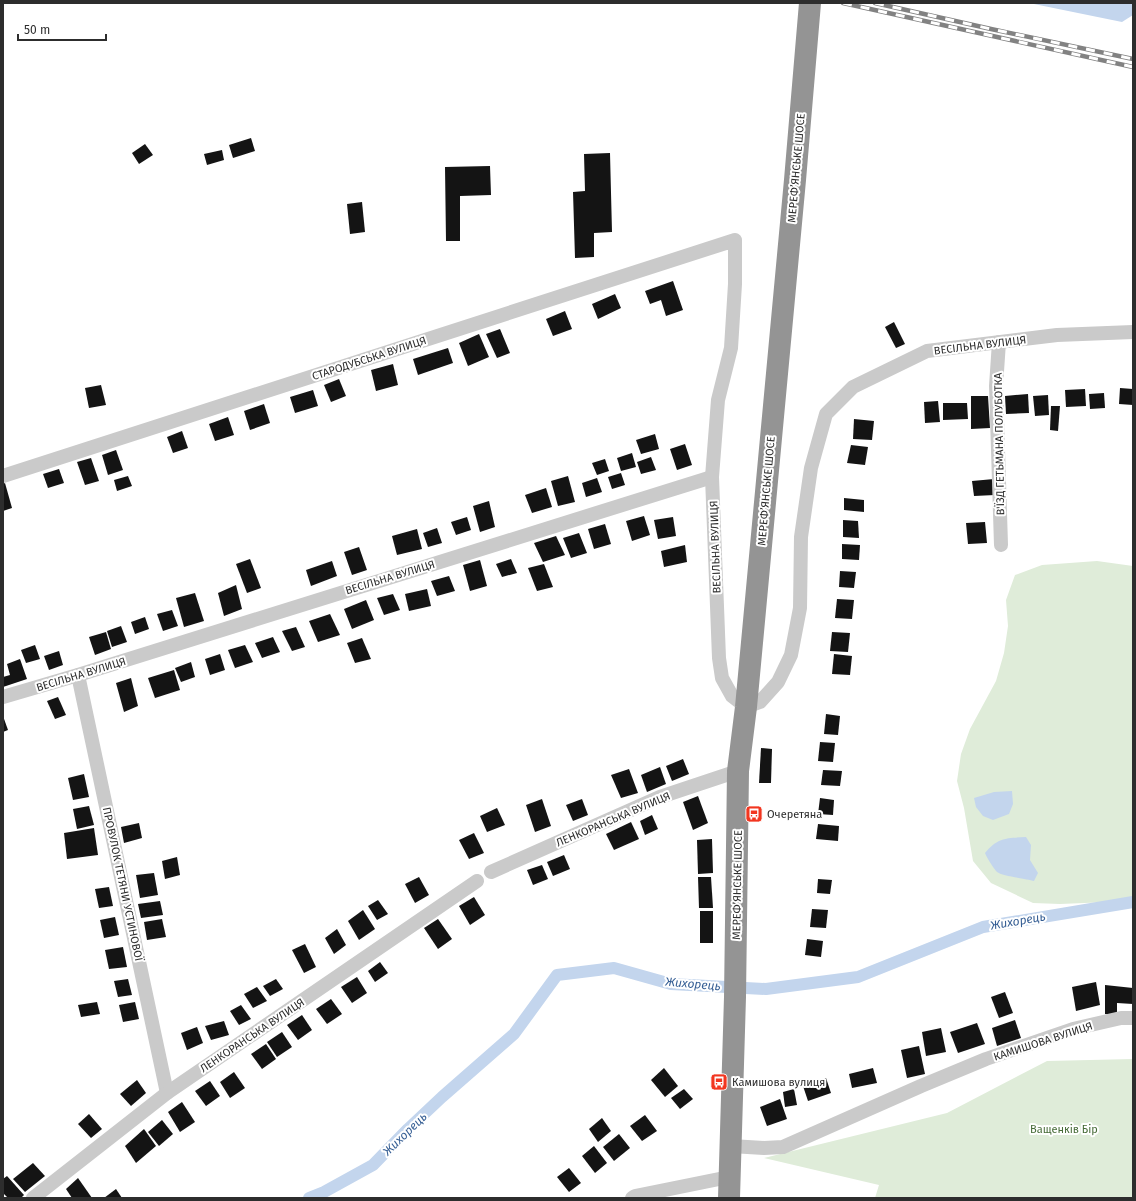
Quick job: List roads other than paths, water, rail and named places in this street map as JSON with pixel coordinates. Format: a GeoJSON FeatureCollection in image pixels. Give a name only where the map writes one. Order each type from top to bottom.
{"type":"FeatureCollection","features":[{"type":"Feature","properties":{"kind":"highway","name":"МЕРЕФ’ЯНСЬКЕ ШОСЕ"},"geometry":{"type":"LineString","coordinates":[[729,1187],[735,988],[738,771],[746,707],[810,3]]}},
{"type":"Feature","properties":{"kind":"street","name":"СТАРОДУБСЬКА ВУЛИЦЯ"},"geometry":{"type":"LineString","coordinates":[[3,476],[735,240],[735,284],[731,348],[718,400],[712,477]]}},
{"type":"Feature","properties":{"kind":"street","name":"ВЕСІЛЬНА ВУЛИЦЯ"},"geometry":{"type":"LineString","coordinates":[[3,697],[78,675],[712,477],[719,658],[722,678],[732,696],[746,707],[760,702],[778,682],[791,655],[800,608],[801,537],[811,468],[826,414],[853,387],[927,351],[1057,335],[1133,332]]}},
{"type":"Feature","properties":{"kind":"street","name":"В'ЇЗД ГЕТЬМАНА ПОЛУБОТКА"},"geometry":{"type":"LineString","coordinates":[[999,342],[996,386],[1001,545]]}},
{"type":"Feature","properties":{"kind":"street","name":"ПРОВУЛОК ТЕТЯНИ УСТИНОВОЇ"},"geometry":{"type":"LineString","coordinates":[[78,675],[167,1093]]}},
{"type":"Feature","properties":{"kind":"street","name":"ЛЕНКОРАНСЬКА ВУЛИЦЯ"},"geometry":{"type":"LineString","coordinates":[[491,872],[660,797],[738,771]]}},
{"type":"Feature","properties":{"kind":"street","name":"ЛЕНКОРАНСЬКА ВУЛИЦЯ"},"geometry":{"type":"LineString","coordinates":[[33,1198],[167,1093],[477,881]]}},
{"type":"Feature","properties":{"kind":"street","name":"КАМИШОВА ВУЛИЦЯ"},"geometry":{"type":"LineString","coordinates":[[731,1146],[764,1148],[783,1147],[986,1059],[1073,1029],[1121,1018],[1133,1018]]}},
{"type":"Feature","properties":{"kind":"street"},"geometry":{"type":"LineString","coordinates":[[632,1198],[635,1196],[729,1187]]}},
{"type":"Feature","properties":{"kind":"water"},"geometry":{"type":"Polygon","coordinates":[[[1029,3],[1133,3],[1133,15],[1122,22],[1029,3]]]}},
{"type":"Feature","properties":{"kind":"water"},"geometry":{"type":"Polygon","coordinates":[[[1012,791],[1013,804],[1009,814],[993,820],[983,816],[976,807],[974,798],[994,792],[1012,791]]]}},
{"type":"Feature","properties":{"kind":"water"},"geometry":{"type":"Polygon","coordinates":[[[1026,837],[1031,845],[1030,860],[1038,873],[1034,881],[997,872],[985,853],[994,844],[1003,839],[1026,837]]]}},
{"type":"Feature","properties":{"kind":"waterway","name":"Жихорець"},"geometry":{"type":"LineString","coordinates":[[309,1198],[324,1192],[373,1165],[442,1097],[514,1034],[557,975],[614,968],[671,984],[766,989],[858,977],[983,927],[1133,902]]}},
{"type":"Feature","properties":{"kind":"railway"},"geometry":{"type":"LineString","coordinates":[[843,3],[1133,67]]}},
{"type":"Feature","properties":{"kind":"railway"},"geometry":{"type":"LineString","coordinates":[[875,3],[1133,59]]}},
{"type":"Feature","properties":{"kind":"place","name":"Очеретяна"},"geometry":{"type":"Point","coordinates":[754,814]}},
{"type":"Feature","properties":{"kind":"place","name":"Камишова вулиця"},"geometry":{"type":"Point","coordinates":[719,1082]}},
{"type":"Feature","properties":{"kind":"park label","name":"Ващенків Бір"},"geometry":{"type":"Point","coordinates":[1064,1129]}}]}
